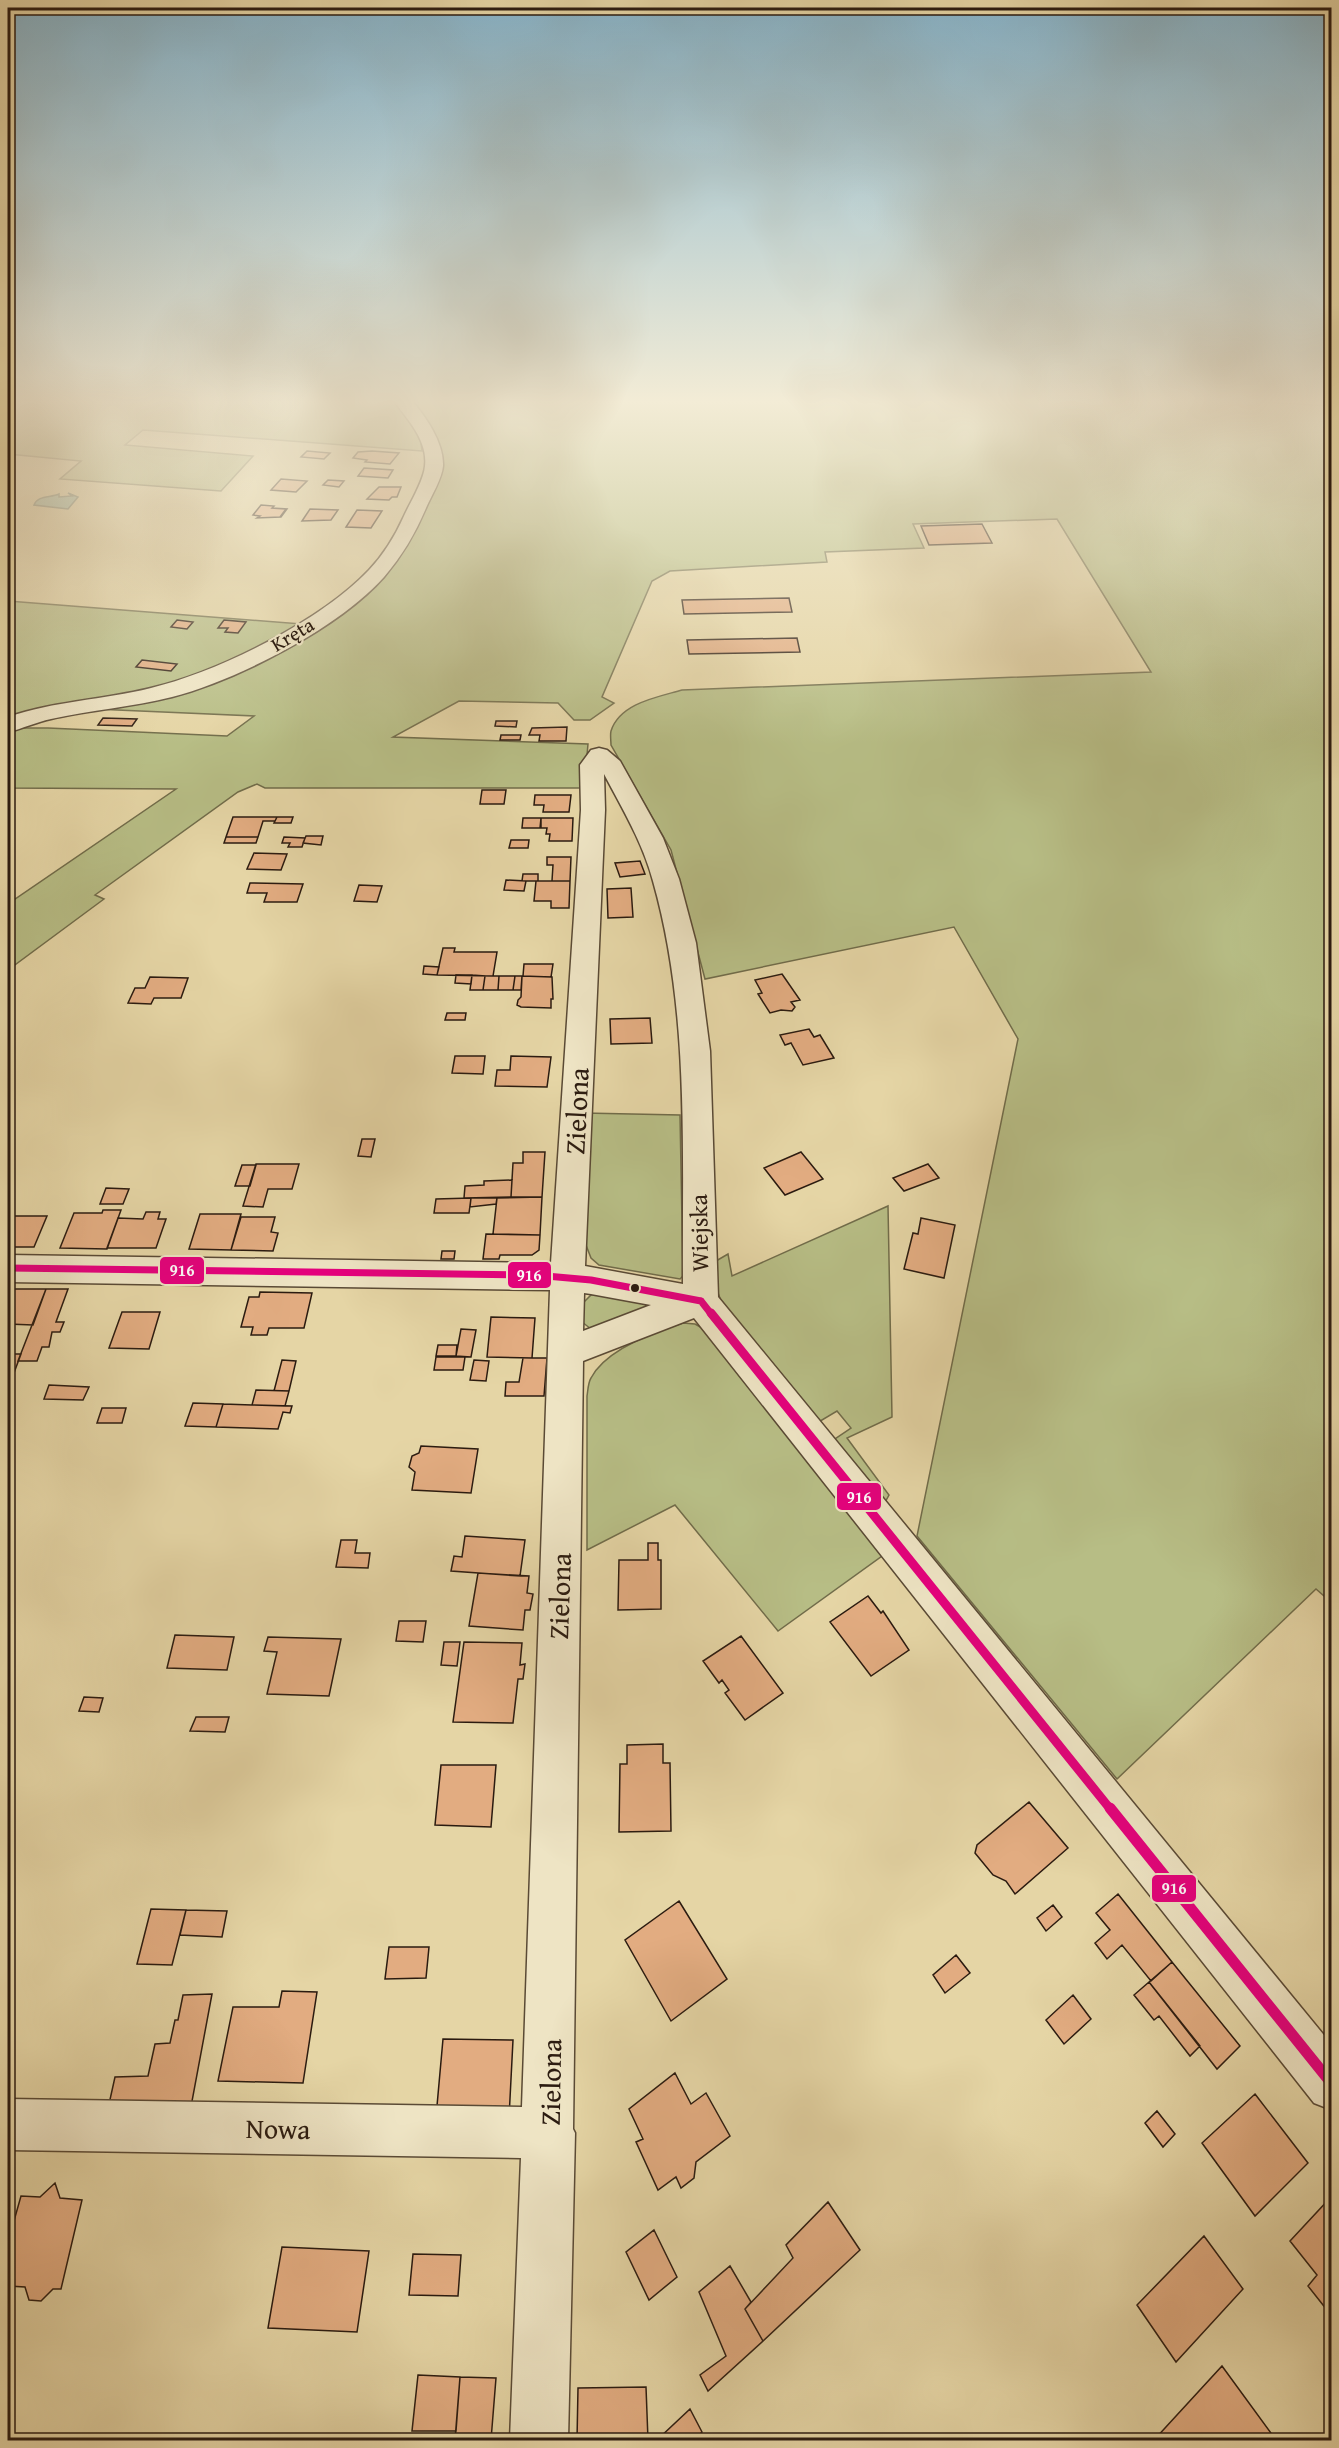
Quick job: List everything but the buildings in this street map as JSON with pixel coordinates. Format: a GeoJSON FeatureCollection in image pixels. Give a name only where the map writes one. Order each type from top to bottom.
{"type":"FeatureCollection","features":[{"type":"Feature","properties":{"kind":"street","name":"Kręta"},"geometry":{"type":"LineString","coordinates":[[8,725],[49,713],[167,691],[214,675],[300,630],[362,590],[394,553],[412,515]]}},
{"type":"Feature","properties":{"kind":"street","name":"Zielona"},"geometry":{"type":"LineString","coordinates":[[539,2440],[549,2133],[566,1345],[593,810],[592,765],[599,754]]}},
{"type":"Feature","properties":{"kind":"street","name":"Wiejska"},"geometry":{"type":"LineString","coordinates":[[599,754],[612,766],[650,838],[666,879],[682,943],[695,1051],[701,1301],[1332,2085]]}},
{"type":"Feature","properties":{"kind":"street"},"geometry":{"type":"LineString","coordinates":[[8,1268],[569,1277],[701,1301]]}},
{"type":"Feature","properties":{"kind":"street"},"geometry":{"type":"LineString","coordinates":[[566,1345],[583,1346],[701,1301]]}},
{"type":"Feature","properties":{"kind":"street","name":"Nowa"},"geometry":{"type":"LineString","coordinates":[[8,2124],[549,2133]]}},
{"type":"Feature","properties":{"kind":"green space"},"geometry":{"type":"Polygon","coordinates":[[[413,515],[1331,515],[1331,1602],[1316,1589],[1117,1779],[917,1536],[1018,1039],[954,927],[705,979],[671,850],[611,745],[611,731],[623,714],[641,703],[682,690],[1151,672],[1057,519],[913,524],[924,548],[825,552],[827,562],[670,571],[652,581],[602,697],[614,703],[590,720],[574,720],[558,703],[459,701],[393,737],[588,744],[584,788],[265,788],[257,784],[238,792],[95,895],[104,899],[8,970],[8,904],[176,789],[8,788],[8,730],[48,728],[227,736],[254,716],[94,709],[186,691],[368,592],[413,515]]]}},
{"type":"Feature","properties":{"kind":"green space"},"geometry":{"type":"Polygon","coordinates":[[[8,601],[302,624],[261,647],[186,682],[8,719],[8,601]]]}},
{"type":"Feature","properties":{"kind":"green space"},"geometry":{"type":"Polygon","coordinates":[[[583,1113],[680,1115],[683,1276],[680,1279],[599,1265],[591,1258],[586,1245],[583,1113]]]}},
{"type":"Feature","properties":{"kind":"green space"},"geometry":{"type":"Polygon","coordinates":[[[888,1206],[892,1417],[847,1438],[889,1495],[884,1504],[832,1441],[851,1428],[837,1411],[817,1423],[722,1303],[718,1293],[716,1261],[728,1254],[732,1276],[888,1206]]]}},
{"type":"Feature","properties":{"kind":"green space"},"geometry":{"type":"Polygon","coordinates":[[[598,1293],[648,1304],[647,1307],[591,1329],[582,1322],[584,1302],[591,1295],[598,1293]]]}},
{"type":"Feature","properties":{"kind":"green space"},"geometry":{"type":"Polygon","coordinates":[[[683,1323],[695,1324],[713,1334],[882,1556],[778,1631],[675,1505],[587,1550],[587,1396],[590,1380],[598,1368],[619,1350],[658,1331],[683,1323]]]}},
{"type":"Feature","properties":{"kind":"transit line","name":"916"},"geometry":{"type":"LineString","coordinates":[[8,1268],[535,1275],[591,1280],[701,1301]]}},
{"type":"Feature","properties":{"kind":"transit line","name":"916"},"geometry":{"type":"LineString","coordinates":[[701,1301],[1332,2084]]}}]}
